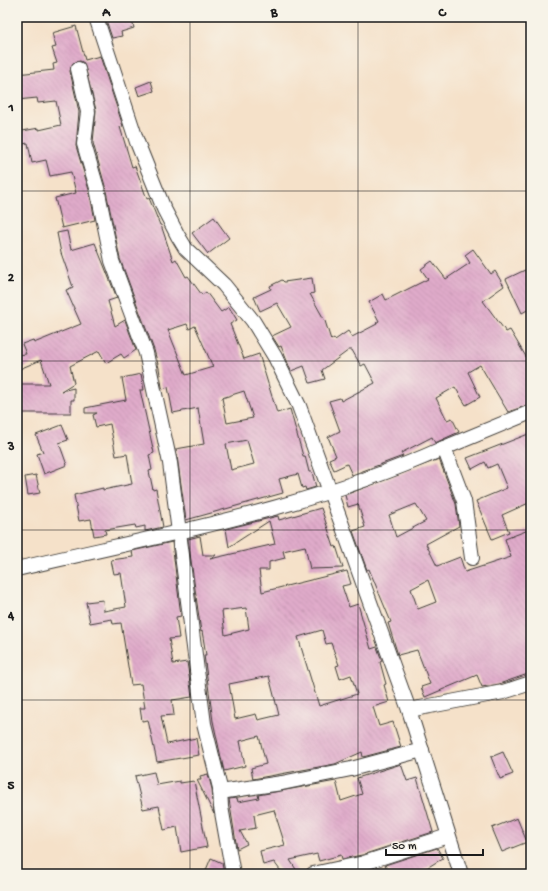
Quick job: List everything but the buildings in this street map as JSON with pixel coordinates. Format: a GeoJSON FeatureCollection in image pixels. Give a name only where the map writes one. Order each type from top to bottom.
{"type":"FeatureCollection","features":[{"type":"Feature","properties":{"kind":"street"},"geometry":{"type":"LineString","coordinates":[[96,17],[137,142],[164,209],[186,249],[229,291],[253,321],[275,357],[299,406],[409,710],[461,874]]}},
{"type":"Feature","properties":{"kind":"street"},"geometry":{"type":"LineString","coordinates":[[78,69],[88,112],[84,144],[97,188],[112,261],[146,353],[155,387],[170,463],[204,724],[220,792],[221,807],[233,874]]}},
{"type":"Feature","properties":{"kind":"street"},"geometry":{"type":"LineString","coordinates":[[17,569],[127,542],[180,532],[331,492],[406,465],[531,412]]}},
{"type":"Feature","properties":{"kind":"street"},"geometry":{"type":"LineString","coordinates":[[444,448],[464,501],[472,558]]}},
{"type":"Feature","properties":{"kind":"street"},"geometry":{"type":"LineString","coordinates":[[409,710],[503,692],[531,683]]}},
{"type":"Feature","properties":{"kind":"street"},"geometry":{"type":"LineString","coordinates":[[220,792],[282,784],[351,769],[422,750]]}},
{"type":"Feature","properties":{"kind":"street"},"geometry":{"type":"LineString","coordinates":[[313,874],[364,863],[448,836]]}}]}
